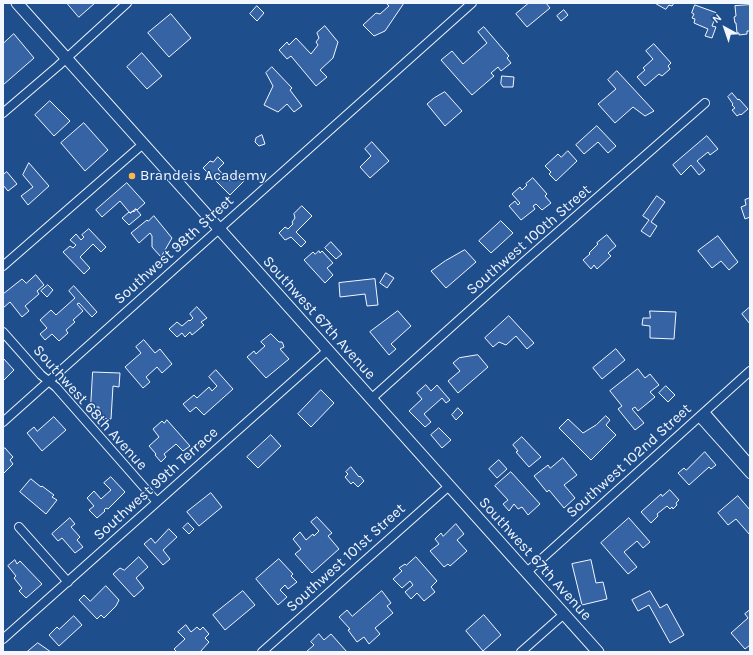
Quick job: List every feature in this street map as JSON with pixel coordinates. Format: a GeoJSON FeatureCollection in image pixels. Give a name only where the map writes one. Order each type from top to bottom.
{"type":"FeatureCollection","features":[{"type":"Feature","properties":{"kind":"main road","name":"Southwest 67th Avenue"},"geometry":{"type":"LineString","coordinates":[[17,3],[598,652]]}},
{"type":"Feature","properties":{"kind":"street"},"geometry":{"type":"LineString","coordinates":[[3,113],[127,3]]}},
{"type":"Feature","properties":{"kind":"street","name":"Southwest 98th Street"},"geometry":{"type":"LineString","coordinates":[[3,422],[472,3]]}},
{"type":"Feature","properties":{"kind":"street","name":"Southwest 100th Street"},"geometry":{"type":"LineString","coordinates":[[371,399],[518,267],[705,103]]}},
{"type":"Feature","properties":{"kind":"street"},"geometry":{"type":"LineString","coordinates":[[3,266],[143,144]]}},
{"type":"Feature","properties":{"kind":"street","name":"Southwest 68th Avenue"},"geometry":{"type":"LineString","coordinates":[[3,332],[41,375],[56,388],[157,502]]}},
{"type":"Feature","properties":{"kind":"street","name":"Southwest 99th Terrace"},"geometry":{"type":"LineString","coordinates":[[3,639],[328,350]]}},
{"type":"Feature","properties":{"kind":"street","name":"Southwest 102nd Street"},"geometry":{"type":"LineString","coordinates":[[527,572],[750,371]]}},
{"type":"Feature","properties":{"kind":"street"},"geometry":{"type":"LineString","coordinates":[[702,415],[750,464]]}},
{"type":"Feature","properties":{"kind":"street"},"geometry":{"type":"LineString","coordinates":[[702,415],[750,474]]}},
{"type":"Feature","properties":{"kind":"street","name":"Southwest 101st Street"},"geometry":{"type":"LineString","coordinates":[[262,652],[449,486]]}},
{"type":"Feature","properties":{"kind":"street"},"geometry":{"type":"LineString","coordinates":[[18,527],[68,582]]}},
{"type":"Feature","properties":{"kind":"street"},"geometry":{"type":"LineString","coordinates":[[521,652],[564,614]]}},
{"type":"Feature","properties":{"kind":"building"},"geometry":{"type":"Polygon","coordinates":[[[67,3],[95,3],[79,17],[67,3]]]}},
{"type":"Feature","properties":{"kind":"building"},"geometry":{"type":"Polygon","coordinates":[[[404,3],[385,31],[374,36],[363,25],[376,13],[380,14],[389,6],[387,4],[404,3]]]}},
{"type":"Feature","properties":{"kind":"building"},"geometry":{"type":"Polygon","coordinates":[[[529,3],[546,3],[550,8],[527,27],[516,14],[529,3]]]}},
{"type":"Feature","properties":{"kind":"building"},"geometry":{"type":"Polygon","coordinates":[[[655,3],[674,3],[672,6],[669,5],[666,9],[655,3]]]}},
{"type":"Feature","properties":{"kind":"building"},"geometry":{"type":"Polygon","coordinates":[[[695,5],[717,13],[712,26],[716,27],[712,38],[705,36],[708,29],[694,23],[695,19],[692,18],[694,14],[692,13],[695,5]]]}},
{"type":"Feature","properties":{"kind":"building"},"geometry":{"type":"Polygon","coordinates":[[[750,5],[750,31],[747,31],[747,34],[739,35],[739,33],[737,33],[734,17],[736,16],[735,6],[750,5]]]}},
{"type":"Feature","properties":{"kind":"building"},"geometry":{"type":"Polygon","coordinates":[[[257,6],[264,13],[257,21],[250,14],[257,6]]]}},
{"type":"Feature","properties":{"kind":"building"},"geometry":{"type":"Polygon","coordinates":[[[564,10],[568,15],[561,21],[557,16],[564,10]]]}},
{"type":"Feature","properties":{"kind":"building"},"geometry":{"type":"Polygon","coordinates":[[[171,14],[191,38],[169,57],[148,33],[171,14]]]}},
{"type":"Feature","properties":{"kind":"building"},"geometry":{"type":"Polygon","coordinates":[[[325,26],[338,42],[333,58],[320,70],[327,77],[316,86],[291,56],[287,59],[279,50],[287,42],[289,45],[296,38],[311,54],[318,45],[316,42],[319,38],[317,33],[325,26]]]}},
{"type":"Feature","properties":{"kind":"building"},"geometry":{"type":"Polygon","coordinates":[[[484,27],[509,56],[507,58],[511,63],[501,71],[498,67],[491,73],[494,76],[472,95],[441,60],[452,51],[463,64],[487,43],[478,32],[484,27]]]}},
{"type":"Feature","properties":{"kind":"building"},"geometry":{"type":"Polygon","coordinates":[[[14,34],[34,58],[3,85],[3,44],[14,34]]]}},
{"type":"Feature","properties":{"kind":"building"},"geometry":{"type":"Polygon","coordinates":[[[654,44],[671,63],[668,66],[670,69],[662,76],[659,74],[645,86],[637,77],[645,70],[643,68],[653,59],[646,51],[654,44]]]}},
{"type":"Feature","properties":{"kind":"building"},"geometry":{"type":"Polygon","coordinates":[[[142,53],[162,76],[147,89],[127,67],[142,53]]]}},
{"type":"Feature","properties":{"kind":"building"},"geometry":{"type":"Polygon","coordinates":[[[272,67],[292,88],[290,90],[302,106],[294,112],[287,104],[278,112],[264,105],[273,86],[266,73],[272,67]]]}},
{"type":"Feature","properties":{"kind":"building"},"geometry":{"type":"Polygon","coordinates":[[[617,71],[654,111],[645,116],[633,107],[615,123],[598,104],[616,89],[608,80],[617,71]]]}},
{"type":"Feature","properties":{"kind":"building"},"geometry":{"type":"Polygon","coordinates":[[[502,76],[514,77],[513,87],[503,87],[501,84],[502,76]]]}},
{"type":"Feature","properties":{"kind":"building"},"geometry":{"type":"Polygon","coordinates":[[[445,92],[462,111],[445,126],[427,104],[445,92]]]}},
{"type":"Feature","properties":{"kind":"building"},"geometry":{"type":"Polygon","coordinates":[[[732,93],[748,109],[741,115],[740,114],[737,116],[732,110],[735,108],[728,97],[732,93]]]}},
{"type":"Feature","properties":{"kind":"building"},"geometry":{"type":"Polygon","coordinates":[[[50,101],[70,121],[54,136],[35,115],[50,101]]]}},
{"type":"Feature","properties":{"kind":"building"},"geometry":{"type":"Polygon","coordinates":[[[84,123],[108,150],[85,171],[61,143],[84,123]]]}},
{"type":"Feature","properties":{"kind":"building"},"geometry":{"type":"Polygon","coordinates":[[[597,126],[616,146],[608,153],[598,142],[584,154],[576,145],[597,126]]]}},
{"type":"Feature","properties":{"kind":"building"},"geometry":{"type":"Polygon","coordinates":[[[262,135],[265,144],[259,146],[255,142],[256,138],[262,135]]]}},
{"type":"Feature","properties":{"kind":"building"},"geometry":{"type":"Polygon","coordinates":[[[707,136],[718,149],[710,155],[708,152],[697,161],[705,170],[699,175],[691,165],[681,175],[673,165],[707,136]]]}},
{"type":"Feature","properties":{"kind":"building"},"geometry":{"type":"Polygon","coordinates":[[[372,142],[389,161],[370,178],[360,167],[371,156],[365,149],[372,142]]]}},
{"type":"Feature","properties":{"kind":"building"},"geometry":{"type":"Polygon","coordinates":[[[568,151],[577,161],[556,181],[549,174],[551,172],[545,166],[558,154],[561,157],[568,151]]]}},
{"type":"Feature","properties":{"kind":"building"},"geometry":{"type":"Polygon","coordinates":[[[218,157],[224,163],[218,169],[229,181],[238,173],[245,180],[230,195],[203,168],[210,161],[213,162],[218,157]]]}},
{"type":"Feature","properties":{"kind":"building"},"geometry":{"type":"Polygon","coordinates":[[[29,163],[49,186],[28,205],[21,196],[33,187],[23,175],[29,163]]]}},
{"type":"Feature","properties":{"kind":"building"},"geometry":{"type":"Polygon","coordinates":[[[7,172],[17,184],[8,191],[3,185],[3,175],[7,172]]]}},
{"type":"Feature","properties":{"kind":"building"},"geometry":{"type":"Polygon","coordinates":[[[533,178],[547,194],[545,196],[551,203],[542,210],[536,204],[533,206],[535,209],[521,220],[509,206],[515,201],[518,205],[520,203],[512,194],[520,187],[522,190],[533,178]]]}},
{"type":"Feature","properties":{"kind":"building"},"geometry":{"type":"Polygon","coordinates":[[[127,183],[145,203],[134,212],[133,211],[130,213],[120,201],[102,217],[96,210],[127,183]]]}},
{"type":"Feature","properties":{"kind":"building"},"geometry":{"type":"Polygon","coordinates":[[[657,196],[665,202],[651,222],[657,226],[650,237],[641,231],[649,220],[643,216],[657,196]]]}},
{"type":"Feature","properties":{"kind":"building"},"geometry":{"type":"Polygon","coordinates":[[[750,198],[750,217],[745,219],[741,207],[746,205],[745,200],[750,198]]]}},
{"type":"Feature","properties":{"kind":"building"},"geometry":{"type":"Polygon","coordinates":[[[302,206],[312,216],[296,232],[306,242],[301,247],[291,237],[285,240],[279,233],[285,227],[288,229],[293,224],[292,222],[295,218],[294,214],[302,206]]]}},
{"type":"Feature","properties":{"kind":"building"},"geometry":{"type":"Polygon","coordinates":[[[136,209],[141,215],[129,225],[122,218],[129,212],[130,213],[136,209]]]}},
{"type":"Feature","properties":{"kind":"building"},"geometry":{"type":"Polygon","coordinates":[[[154,216],[172,238],[161,257],[152,247],[152,236],[150,233],[139,243],[131,233],[154,216]]]}},
{"type":"Feature","properties":{"kind":"building"},"geometry":{"type":"Polygon","coordinates":[[[501,221],[513,233],[491,253],[479,241],[501,221]]]}},
{"type":"Feature","properties":{"kind":"building"},"geometry":{"type":"Polygon","coordinates":[[[89,229],[106,247],[101,252],[93,244],[80,257],[90,268],[84,274],[63,252],[70,246],[73,248],[76,245],[70,240],[76,234],[81,240],[84,237],[82,235],[89,229]]]}},
{"type":"Feature","properties":{"kind":"building"},"geometry":{"type":"Polygon","coordinates":[[[607,235],[616,246],[608,253],[611,256],[597,269],[594,265],[591,269],[583,260],[590,254],[589,253],[598,244],[597,243],[607,235]]]}},
{"type":"Feature","properties":{"kind":"building"},"geometry":{"type":"Polygon","coordinates":[[[718,236],[738,262],[729,270],[721,261],[712,268],[698,251],[718,236]]]}},
{"type":"Feature","properties":{"kind":"building"},"geometry":{"type":"Polygon","coordinates":[[[331,242],[342,254],[336,259],[325,248],[331,242]]]}},
{"type":"Feature","properties":{"kind":"building"},"geometry":{"type":"Polygon","coordinates":[[[465,250],[476,262],[446,288],[431,271],[465,250]]]}},
{"type":"Feature","properties":{"kind":"building"},"geometry":{"type":"Polygon","coordinates":[[[319,251],[320,253],[322,251],[333,263],[327,268],[333,275],[325,283],[304,260],[313,252],[315,254],[319,251]]]}},
{"type":"Feature","properties":{"kind":"building"},"geometry":{"type":"Polygon","coordinates":[[[386,273],[394,278],[387,288],[380,283],[386,273]]]}},
{"type":"Feature","properties":{"kind":"building"},"geometry":{"type":"Polygon","coordinates":[[[36,275],[44,285],[37,291],[39,294],[25,306],[29,311],[22,317],[10,302],[3,308],[3,294],[22,279],[26,283],[36,275]]]}},
{"type":"Feature","properties":{"kind":"building"},"geometry":{"type":"Polygon","coordinates":[[[375,279],[378,305],[367,306],[365,294],[340,297],[339,283],[375,279]]]}},
{"type":"Feature","properties":{"kind":"building"},"geometry":{"type":"Polygon","coordinates":[[[48,285],[53,290],[47,297],[41,291],[48,285]]]}},
{"type":"Feature","properties":{"kind":"building"},"geometry":{"type":"Polygon","coordinates":[[[74,286],[97,312],[92,317],[79,303],[77,304],[83,311],[73,320],[75,322],[66,330],[68,333],[59,341],[52,334],[45,340],[40,334],[47,328],[40,320],[51,310],[56,315],[75,298],[69,291],[74,286]]]}},
{"type":"Feature","properties":{"kind":"building"},"geometry":{"type":"Polygon","coordinates":[[[197,307],[207,318],[201,322],[204,325],[192,335],[190,332],[185,337],[182,333],[177,337],[169,329],[177,322],[182,326],[189,320],[190,321],[193,318],[190,314],[197,307]]]}},
{"type":"Feature","properties":{"kind":"building"},"geometry":{"type":"Polygon","coordinates":[[[750,307],[750,324],[742,314],[750,307]]]}},
{"type":"Feature","properties":{"kind":"building"},"geometry":{"type":"Polygon","coordinates":[[[398,311],[411,326],[391,344],[396,349],[389,355],[370,332],[398,311]]]}},
{"type":"Feature","properties":{"kind":"building"},"geometry":{"type":"Polygon","coordinates":[[[650,311],[676,312],[674,339],[650,338],[650,326],[642,325],[643,318],[650,318],[650,311]]]}},
{"type":"Feature","properties":{"kind":"building"},"geometry":{"type":"Polygon","coordinates":[[[509,316],[534,343],[527,349],[516,336],[506,345],[499,342],[493,347],[485,338],[509,316]]]}},
{"type":"Feature","properties":{"kind":"building"},"geometry":{"type":"Polygon","coordinates":[[[271,334],[279,342],[282,342],[284,347],[280,349],[289,359],[266,378],[247,357],[254,351],[256,354],[265,346],[261,342],[271,334]]]}},
{"type":"Feature","properties":{"kind":"building"},"geometry":{"type":"Polygon","coordinates":[[[144,340],[155,353],[160,349],[172,364],[162,373],[157,367],[146,377],[150,382],[143,388],[125,367],[141,353],[136,347],[144,340]]]}},
{"type":"Feature","properties":{"kind":"building"},"geometry":{"type":"Polygon","coordinates":[[[616,349],[625,360],[602,379],[593,368],[616,349]]]}},
{"type":"Feature","properties":{"kind":"building"},"geometry":{"type":"Polygon","coordinates":[[[478,355],[488,367],[458,393],[448,381],[460,371],[453,363],[459,358],[478,355]]]}},
{"type":"Feature","properties":{"kind":"building"},"geometry":{"type":"Polygon","coordinates":[[[3,358],[14,370],[3,381],[3,358]]]}},
{"type":"Feature","properties":{"kind":"building"},"geometry":{"type":"Polygon","coordinates":[[[638,369],[645,378],[650,374],[659,385],[650,392],[655,397],[638,411],[635,407],[632,409],[644,423],[635,430],[618,409],[622,406],[610,391],[638,369]]]}},
{"type":"Feature","properties":{"kind":"building"},"geometry":{"type":"Polygon","coordinates":[[[216,370],[233,389],[204,415],[196,407],[190,412],[183,404],[194,395],[197,398],[209,387],[212,391],[217,386],[209,377],[216,370]]]}},
{"type":"Feature","properties":{"kind":"building"},"geometry":{"type":"Polygon","coordinates":[[[93,372],[120,373],[119,387],[113,386],[111,419],[99,418],[99,407],[91,407],[93,372]]]}},
{"type":"Feature","properties":{"kind":"building"},"geometry":{"type":"Polygon","coordinates":[[[426,385],[431,391],[437,385],[450,400],[446,403],[442,398],[424,414],[431,422],[425,427],[409,411],[422,399],[417,393],[426,385]]]}},
{"type":"Feature","properties":{"kind":"building"},"geometry":{"type":"Polygon","coordinates":[[[666,386],[675,395],[668,402],[659,393],[666,386]]]}},
{"type":"Feature","properties":{"kind":"building"},"geometry":{"type":"Polygon","coordinates":[[[321,390],[334,403],[311,427],[298,414],[321,390]]]}},
{"type":"Feature","properties":{"kind":"building"},"geometry":{"type":"Polygon","coordinates":[[[458,408],[463,413],[456,420],[452,415],[458,408]]]}},
{"type":"Feature","properties":{"kind":"building"},"geometry":{"type":"Polygon","coordinates":[[[606,416],[610,420],[606,425],[616,435],[591,460],[559,428],[568,419],[583,433],[596,425],[606,416]]]}},
{"type":"Feature","properties":{"kind":"building"},"geometry":{"type":"Polygon","coordinates":[[[54,417],[66,430],[42,451],[27,433],[34,427],[37,431],[54,417]]]}},
{"type":"Feature","properties":{"kind":"building"},"geometry":{"type":"Polygon","coordinates":[[[167,420],[190,446],[183,451],[176,444],[164,454],[166,457],[161,462],[149,446],[159,437],[153,429],[162,421],[164,423],[167,420]]]}},
{"type":"Feature","properties":{"kind":"building"},"geometry":{"type":"Polygon","coordinates":[[[439,428],[451,440],[442,448],[431,435],[439,428]]]}},
{"type":"Feature","properties":{"kind":"building"},"geometry":{"type":"Polygon","coordinates":[[[271,435],[281,446],[258,468],[247,457],[271,435]]]}},
{"type":"Feature","properties":{"kind":"building"},"geometry":{"type":"Polygon","coordinates":[[[522,437],[541,457],[529,467],[516,452],[518,451],[513,445],[522,437]]]}},
{"type":"Feature","properties":{"kind":"building"},"geometry":{"type":"Polygon","coordinates":[[[5,448],[13,457],[10,460],[13,464],[3,474],[3,450],[5,448]]]}},
{"type":"Feature","properties":{"kind":"building"},"geometry":{"type":"Polygon","coordinates":[[[705,452],[716,465],[711,469],[709,467],[689,485],[678,473],[684,468],[686,470],[705,452]]]}},
{"type":"Feature","properties":{"kind":"building"},"geometry":{"type":"Polygon","coordinates":[[[563,458],[577,475],[564,485],[575,498],[564,508],[549,490],[547,492],[534,476],[548,465],[550,468],[563,458]]]}},
{"type":"Feature","properties":{"kind":"building"},"geometry":{"type":"Polygon","coordinates":[[[499,460],[507,469],[497,478],[489,469],[499,460]]]}},
{"type":"Feature","properties":{"kind":"building"},"geometry":{"type":"Polygon","coordinates":[[[351,467],[364,481],[358,487],[353,482],[351,484],[345,477],[348,474],[346,472],[351,467]]]}},
{"type":"Feature","properties":{"kind":"building"},"geometry":{"type":"Polygon","coordinates":[[[511,472],[540,504],[528,515],[522,507],[518,509],[514,504],[509,511],[503,504],[508,500],[495,486],[511,472]]]}},
{"type":"Feature","properties":{"kind":"building"},"geometry":{"type":"Polygon","coordinates":[[[111,477],[125,492],[108,509],[106,508],[104,510],[105,511],[97,518],[89,510],[94,506],[87,498],[94,491],[101,499],[111,490],[104,483],[111,477]]]}},
{"type":"Feature","properties":{"kind":"building"},"geometry":{"type":"Polygon","coordinates":[[[31,479],[54,495],[52,497],[57,500],[46,514],[20,492],[31,479]]]}},
{"type":"Feature","properties":{"kind":"building"},"geometry":{"type":"Polygon","coordinates":[[[670,490],[679,500],[676,503],[677,505],[673,509],[672,507],[670,509],[667,506],[657,514],[658,516],[651,523],[641,512],[661,494],[662,496],[670,490]]]}},
{"type":"Feature","properties":{"kind":"building"},"geometry":{"type":"Polygon","coordinates":[[[211,493],[222,507],[199,526],[187,512],[211,493]]]}},
{"type":"Feature","properties":{"kind":"building"},"geometry":{"type":"Polygon","coordinates":[[[738,496],[750,510],[750,535],[736,519],[728,525],[718,513],[738,496]]]}},
{"type":"Feature","properties":{"kind":"building"},"geometry":{"type":"Polygon","coordinates":[[[317,517],[332,533],[328,536],[339,549],[312,573],[295,554],[301,549],[293,539],[300,532],[306,540],[313,534],[314,536],[319,531],[311,522],[317,517]]]}},
{"type":"Feature","properties":{"kind":"building"},"geometry":{"type":"Polygon","coordinates":[[[70,518],[75,524],[71,527],[80,537],[77,540],[83,547],[75,553],[62,538],[58,541],[52,534],[70,518]]]}},
{"type":"Feature","properties":{"kind":"building"},"geometry":{"type":"Polygon","coordinates":[[[629,518],[650,542],[643,548],[637,541],[624,552],[637,567],[628,574],[601,543],[629,518]]]}},
{"type":"Feature","properties":{"kind":"building"},"geometry":{"type":"Polygon","coordinates":[[[188,523],[194,529],[189,534],[183,528],[188,523]]]}},
{"type":"Feature","properties":{"kind":"building"},"geometry":{"type":"Polygon","coordinates":[[[456,524],[464,534],[457,540],[467,551],[450,566],[448,564],[444,567],[430,551],[439,544],[435,539],[441,533],[443,536],[456,524]]]}},
{"type":"Feature","properties":{"kind":"building"},"geometry":{"type":"Polygon","coordinates":[[[169,529],[177,537],[163,550],[170,559],[163,565],[144,544],[151,538],[155,543],[169,529]]]}},
{"type":"Feature","properties":{"kind":"building"},"geometry":{"type":"Polygon","coordinates":[[[139,557],[148,567],[136,578],[144,588],[134,597],[113,574],[120,568],[124,570],[139,557]]]}},
{"type":"Feature","properties":{"kind":"building"},"geometry":{"type":"Polygon","coordinates":[[[416,557],[437,581],[431,587],[435,592],[424,601],[417,593],[411,599],[405,592],[413,585],[410,581],[402,588],[393,579],[402,571],[399,568],[405,564],[406,565],[416,557]]]}},
{"type":"Feature","properties":{"kind":"building"},"geometry":{"type":"Polygon","coordinates":[[[279,559],[293,574],[291,576],[297,582],[288,589],[285,585],[280,590],[287,597],[278,605],[256,579],[279,559]]]}},
{"type":"Feature","properties":{"kind":"building"},"geometry":{"type":"Polygon","coordinates":[[[15,560],[17,564],[20,561],[42,584],[26,598],[19,591],[22,588],[14,578],[16,576],[8,566],[15,560]]]}},
{"type":"Feature","properties":{"kind":"building"},"geometry":{"type":"Polygon","coordinates":[[[591,560],[596,583],[603,582],[607,599],[582,605],[572,564],[591,560]]]}},
{"type":"Feature","properties":{"kind":"building"},"geometry":{"type":"Polygon","coordinates":[[[106,586],[119,600],[116,606],[104,618],[101,615],[97,619],[79,600],[84,595],[90,601],[106,586]]]}},
{"type":"Feature","properties":{"kind":"building"},"geometry":{"type":"Polygon","coordinates":[[[243,591],[255,605],[225,630],[213,615],[243,591]]]}},
{"type":"Feature","properties":{"kind":"building"},"geometry":{"type":"Polygon","coordinates":[[[382,591],[391,603],[387,606],[393,613],[375,628],[380,634],[369,644],[364,637],[357,642],[348,630],[350,629],[339,617],[347,610],[352,616],[382,591]]]}},
{"type":"Feature","properties":{"kind":"building"},"geometry":{"type":"Polygon","coordinates":[[[650,591],[660,608],[667,604],[684,635],[670,643],[649,605],[638,611],[632,600],[650,591]]]}},
{"type":"Feature","properties":{"kind":"building"},"geometry":{"type":"Polygon","coordinates":[[[750,610],[750,645],[745,649],[731,633],[748,618],[745,614],[750,610]]]}},
{"type":"Feature","properties":{"kind":"building"},"geometry":{"type":"Polygon","coordinates":[[[484,615],[501,635],[483,651],[466,631],[484,615]]]}},
{"type":"Feature","properties":{"kind":"building"},"geometry":{"type":"Polygon","coordinates":[[[74,616],[82,625],[59,646],[49,635],[57,627],[59,629],[74,616]]]}},
{"type":"Feature","properties":{"kind":"building"},"geometry":{"type":"Polygon","coordinates":[[[186,625],[191,632],[197,627],[200,630],[203,627],[209,634],[205,638],[209,642],[200,652],[177,652],[174,649],[185,639],[178,632],[186,625]]]}},
{"type":"Feature","properties":{"kind":"building"},"geometry":{"type":"Polygon","coordinates":[[[319,634],[324,640],[331,634],[347,652],[306,652],[314,645],[311,642],[319,634]]]}},
{"type":"Feature","properties":{"kind":"building"},"geometry":{"type":"Polygon","coordinates":[[[38,643],[51,652],[27,652],[38,643]]]}},
{"type":"Feature","properties":{"kind":"place","name":"Brandeis Academy"},"geometry":{"type":"Point","coordinates":[132,176]}}]}
